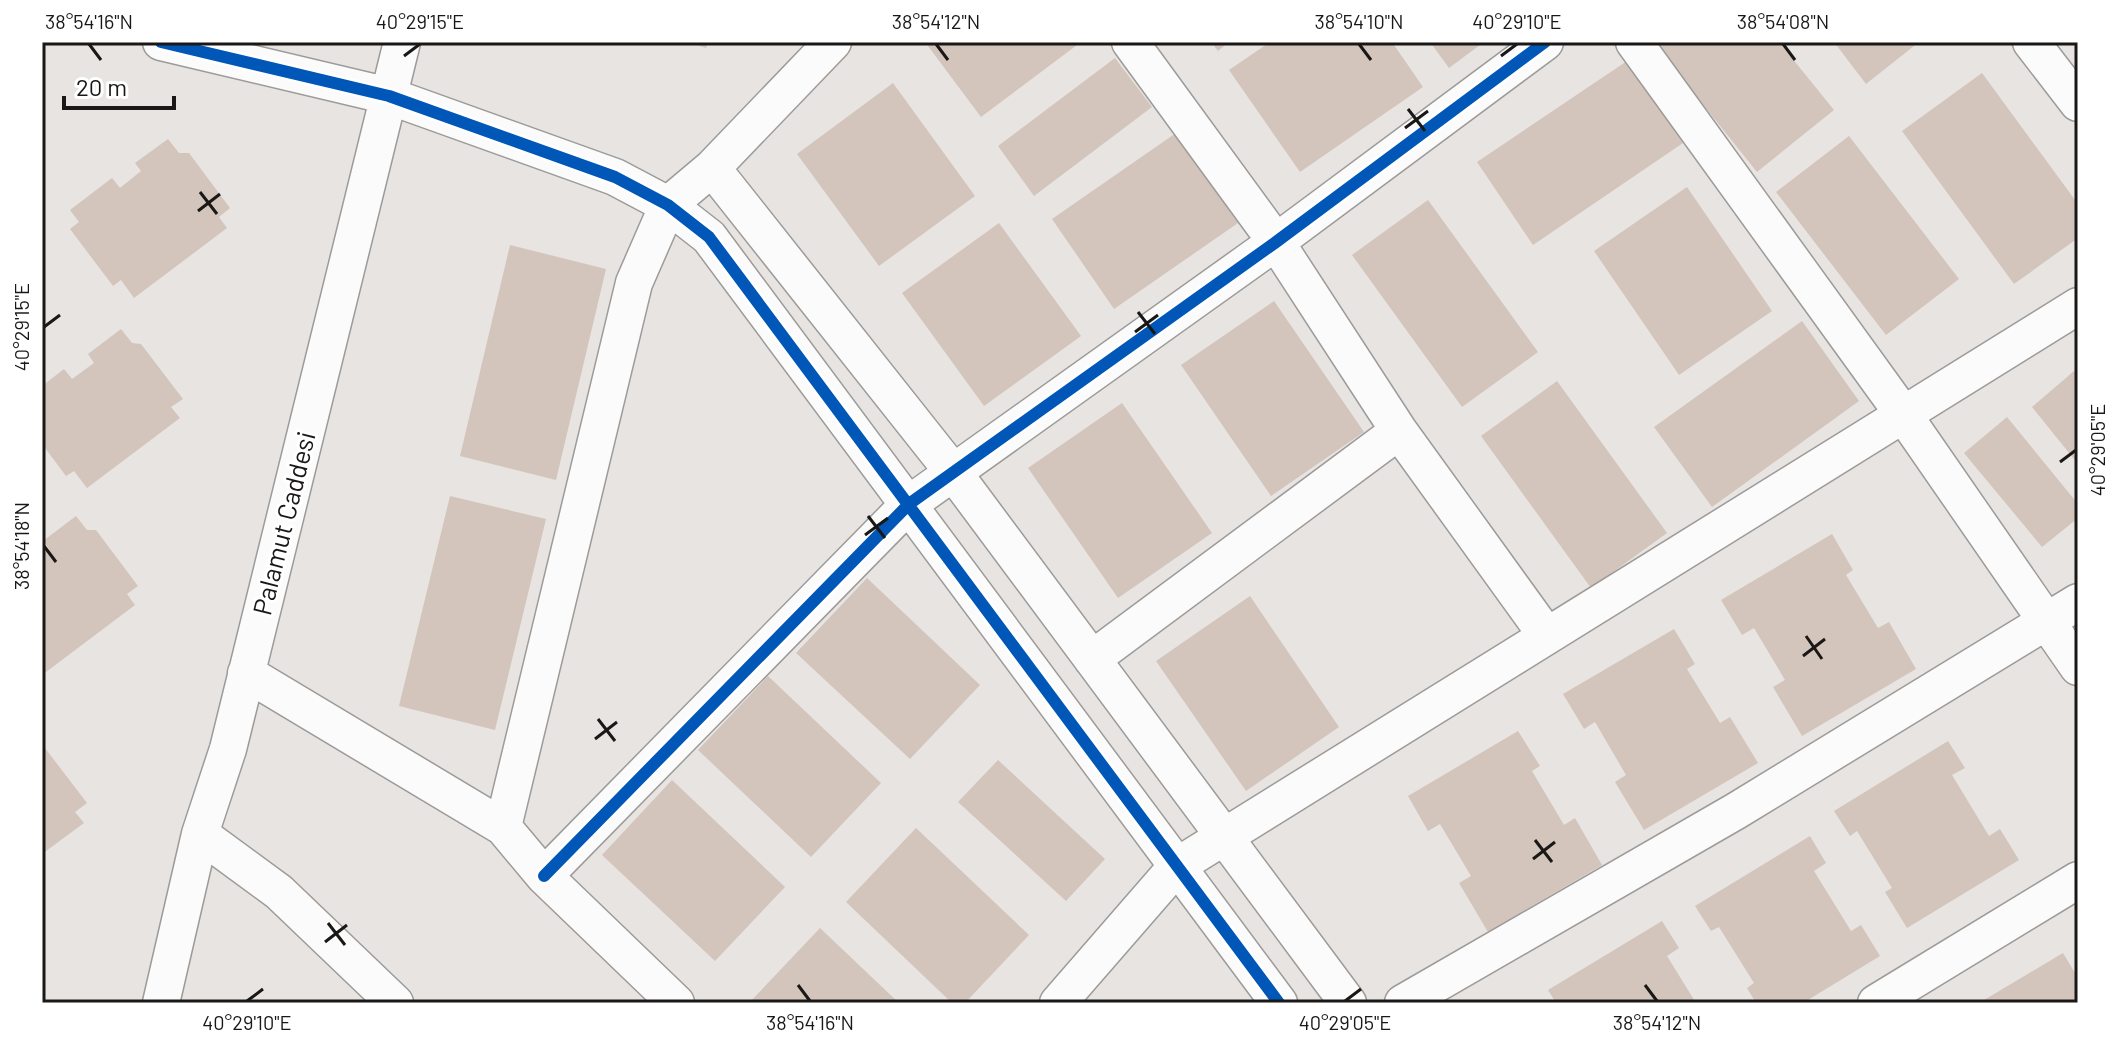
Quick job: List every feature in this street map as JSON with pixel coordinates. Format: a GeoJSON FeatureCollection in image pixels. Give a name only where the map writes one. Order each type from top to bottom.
{"type":"FeatureCollection","features":[{"type":"Feature","properties":{"kind":"street"},"geometry":{"type":"LineString","coordinates":[[161,42],[389,96],[615,177],[668,205],[709,237],[1279,1003]]}},
{"type":"Feature","properties":{"kind":"street","name":"Palamut Caddesi"},"geometry":{"type":"LineString","coordinates":[[161,1003],[200,834],[228,749],[402,42]]}},
{"type":"Feature","properties":{"kind":"street"},"geometry":{"type":"LineString","coordinates":[[503,827],[634,283],[668,205],[712,168],[833,42]]}},
{"type":"Feature","properties":{"kind":"street"},"geometry":{"type":"LineString","coordinates":[[1130,42],[1276,242],[1399,431],[1547,636]]}},
{"type":"Feature","properties":{"kind":"street"},"geometry":{"type":"LineString","coordinates":[[544,876],[909,504],[1276,242],[1545,42]]}},
{"type":"Feature","properties":{"kind":"street"},"geometry":{"type":"LineString","coordinates":[[1634,42],[1903,414],[2078,667]]}},
{"type":"Feature","properties":{"kind":"street"},"geometry":{"type":"LineString","coordinates":[[2031,42],[2078,103]]}},
{"type":"Feature","properties":{"kind":"street"},"geometry":{"type":"LineString","coordinates":[[712,168],[953,472],[1348,1003]]}},
{"type":"Feature","properties":{"kind":"street"},"geometry":{"type":"LineString","coordinates":[[1058,1003],[1177,866],[2078,306]]}},
{"type":"Feature","properties":{"kind":"street"},"geometry":{"type":"LineString","coordinates":[[1092,659],[1399,431]]}},
{"type":"Feature","properties":{"kind":"street"},"geometry":{"type":"LineString","coordinates":[[1403,1003],[1736,811],[2078,602]]}},
{"type":"Feature","properties":{"kind":"street"},"geometry":{"type":"LineString","coordinates":[[246,673],[503,827],[544,876],[676,1003]]}},
{"type":"Feature","properties":{"kind":"street"},"geometry":{"type":"LineString","coordinates":[[200,834],[279,892],[395,1003]]}},
{"type":"Feature","properties":{"kind":"street"},"geometry":{"type":"LineString","coordinates":[[1876,1003],[2078,880]]}},
{"type":"Feature","properties":{"kind":"building"},"geometry":{"type":"Polygon","coordinates":[[[688,42],[708,42],[706,48],[688,42]]]}},
{"type":"Feature","properties":{"kind":"building"},"geometry":{"type":"Polygon","coordinates":[[[925,42],[1081,42],[981,117],[925,42]]]}},
{"type":"Feature","properties":{"kind":"building"},"geometry":{"type":"Polygon","coordinates":[[[1211,42],[1229,42],[1218,51],[1211,42]]]}},
{"type":"Feature","properties":{"kind":"building"},"geometry":{"type":"Polygon","coordinates":[[[1270,42],[1392,42],[1423,87],[1300,172],[1229,70],[1270,42]]]}},
{"type":"Feature","properties":{"kind":"building"},"geometry":{"type":"Polygon","coordinates":[[[1430,42],[1484,42],[1449,68],[1430,42]]]}},
{"type":"Feature","properties":{"kind":"building"},"geometry":{"type":"Polygon","coordinates":[[[1653,42],[1779,42],[1834,110],[1757,172],[1653,42]]]}},
{"type":"Feature","properties":{"kind":"building"},"geometry":{"type":"Polygon","coordinates":[[[1834,42],[1919,42],[1866,84],[1834,42]]]}},
{"type":"Feature","properties":{"kind":"building"},"geometry":{"type":"Polygon","coordinates":[[[1115,58],[1152,107],[1034,196],[998,146],[1115,58]]]}},
{"type":"Feature","properties":{"kind":"building"},"geometry":{"type":"Polygon","coordinates":[[[1627,61],[1683,143],[1533,245],[1477,162],[1627,61]]]}},
{"type":"Feature","properties":{"kind":"building"},"geometry":{"type":"Polygon","coordinates":[[[1982,73],[2078,204],[2078,238],[2014,284],[1902,131],[1982,73]]]}},
{"type":"Feature","properties":{"kind":"building"},"geometry":{"type":"Polygon","coordinates":[[[893,83],[975,196],[879,266],[797,154],[893,83]]]}},
{"type":"Feature","properties":{"kind":"building"},"geometry":{"type":"Polygon","coordinates":[[[1176,133],[1238,223],[1114,309],[1052,219],[1176,133]]]}},
{"type":"Feature","properties":{"kind":"building"},"geometry":{"type":"Polygon","coordinates":[[[1849,136],[1959,279],[1886,335],[1776,192],[1849,136]]]}},
{"type":"Feature","properties":{"kind":"building"},"geometry":{"type":"Polygon","coordinates":[[[168,139],[179,153],[189,153],[230,208],[219,217],[227,228],[134,298],[121,280],[113,286],[70,229],[79,222],[70,210],[112,178],[120,188],[141,171],[135,163],[168,139]]]}},
{"type":"Feature","properties":{"kind":"building"},"geometry":{"type":"Polygon","coordinates":[[[1687,187],[1772,311],[1679,375],[1594,251],[1687,187]]]}},
{"type":"Feature","properties":{"kind":"building"},"geometry":{"type":"Polygon","coordinates":[[[1428,200],[1538,352],[1462,407],[1352,255],[1428,200]]]}},
{"type":"Feature","properties":{"kind":"building"},"geometry":{"type":"Polygon","coordinates":[[[999,223],[1081,336],[984,406],[902,293],[999,223]]]}},
{"type":"Feature","properties":{"kind":"building"},"geometry":{"type":"Polygon","coordinates":[[[510,245],[606,269],[556,480],[460,456],[510,245]]]}},
{"type":"Feature","properties":{"kind":"building"},"geometry":{"type":"Polygon","coordinates":[[[1274,301],[1364,432],[1271,496],[1181,365],[1274,301]]]}},
{"type":"Feature","properties":{"kind":"building"},"geometry":{"type":"Polygon","coordinates":[[[1802,321],[1859,401],[1712,507],[1654,427],[1802,321]]]}},
{"type":"Feature","properties":{"kind":"building"},"geometry":{"type":"Polygon","coordinates":[[[121,329],[132,343],[141,344],[183,399],[171,407],[180,418],[87,488],[74,471],[66,476],[42,444],[42,386],[64,369],[72,379],[94,363],[88,354],[121,329]]]}},
{"type":"Feature","properties":{"kind":"building"},"geometry":{"type":"Polygon","coordinates":[[[2074,371],[2078,376],[2078,464],[2032,407],[2074,371]]]}},
{"type":"Feature","properties":{"kind":"building"},"geometry":{"type":"Polygon","coordinates":[[[1557,381],[1667,533],[1591,588],[1481,436],[1557,381]]]}},
{"type":"Feature","properties":{"kind":"building"},"geometry":{"type":"Polygon","coordinates":[[[1122,403],[1212,533],[1118,598],[1028,468],[1122,403]]]}},
{"type":"Feature","properties":{"kind":"building"},"geometry":{"type":"Polygon","coordinates":[[[2007,417],[2078,504],[2078,518],[2042,547],[1964,453],[2007,417]]]}},
{"type":"Feature","properties":{"kind":"building"},"geometry":{"type":"Polygon","coordinates":[[[450,496],[546,519],[495,730],[399,706],[450,496]]]}},
{"type":"Feature","properties":{"kind":"building"},"geometry":{"type":"Polygon","coordinates":[[[76,516],[87,530],[96,530],[138,586],[127,594],[135,605],[42,675],[42,555],[49,549],[43,541],[76,516]]]}},
{"type":"Feature","properties":{"kind":"building"},"geometry":{"type":"Polygon","coordinates":[[[1832,534],[1853,570],[1846,575],[1878,628],[1889,622],[1916,669],[1802,736],[1773,687],[1785,680],[1754,628],[1742,635],[1721,600],[1832,534]]]}},
{"type":"Feature","properties":{"kind":"building"},"geometry":{"type":"Polygon","coordinates":[[[867,578],[980,685],[910,759],[796,653],[867,578]]]}},
{"type":"Feature","properties":{"kind":"building"},"geometry":{"type":"Polygon","coordinates":[[[1250,596],[1339,727],[1246,791],[1156,661],[1250,596]]]}},
{"type":"Feature","properties":{"kind":"building"},"geometry":{"type":"Polygon","coordinates":[[[1674,629],[1695,664],[1687,669],[1720,723],[1730,717],[1758,763],[1644,830],[1615,782],[1626,775],[1595,722],[1584,729],[1563,694],[1674,629]]]}},
{"type":"Feature","properties":{"kind":"building"},"geometry":{"type":"Polygon","coordinates":[[[768,676],[881,783],[811,857],[698,750],[768,676]]]}},
{"type":"Feature","properties":{"kind":"building"},"geometry":{"type":"Polygon","coordinates":[[[1518,731],[1540,766],[1532,771],[1564,825],[1575,818],[1602,865],[1488,932],[1459,883],[1471,876],[1440,824],[1428,831],[1408,796],[1518,731]]]}},
{"type":"Feature","properties":{"kind":"building"},"geometry":{"type":"Polygon","coordinates":[[[1948,741],[1965,768],[1952,775],[1989,836],[2000,829],[2019,860],[1907,928],[1885,892],[1892,888],[1857,831],[1850,836],[1834,811],[1948,741]]]}},
{"type":"Feature","properties":{"kind":"building"},"geometry":{"type":"Polygon","coordinates":[[[42,748],[87,803],[75,812],[84,823],[42,854],[42,748]]]}},
{"type":"Feature","properties":{"kind":"building"},"geometry":{"type":"Polygon","coordinates":[[[998,760],[1105,859],[1066,901],[958,802],[998,760]]]}},
{"type":"Feature","properties":{"kind":"building"},"geometry":{"type":"Polygon","coordinates":[[[672,780],[785,887],[715,961],[602,855],[672,780]]]}},
{"type":"Feature","properties":{"kind":"building"},"geometry":{"type":"Polygon","coordinates":[[[916,828],[1029,935],[965,1003],[952,1003],[846,902],[916,828]]]}},
{"type":"Feature","properties":{"kind":"building"},"geometry":{"type":"Polygon","coordinates":[[[1810,836],[1826,863],[1814,871],[1851,931],[1861,925],[1880,956],[1803,1003],[1756,1003],[1747,988],[1754,983],[1719,927],[1711,931],[1695,906],[1810,836]]]}},
{"type":"Feature","properties":{"kind":"building"},"geometry":{"type":"Polygon","coordinates":[[[1662,921],[1679,948],[1667,956],[1696,1003],[1556,1003],[1548,990],[1662,921]]]}},
{"type":"Feature","properties":{"kind":"building"},"geometry":{"type":"Polygon","coordinates":[[[820,928],[899,1003],[749,1003],[820,928]]]}},
{"type":"Feature","properties":{"kind":"building"},"geometry":{"type":"Polygon","coordinates":[[[2063,953],[2078,978],[2078,1003],[1979,1003],[2063,953]]]}},
{"type":"Feature","properties":{"kind":"cycle path"},"geometry":{"type":"LineString","coordinates":[[161,42],[389,96],[615,177],[668,205],[709,237],[1279,1003]]}},
{"type":"Feature","properties":{"kind":"cycle path"},"geometry":{"type":"LineString","coordinates":[[544,876],[909,504],[1276,242],[1545,42]]}}]}
